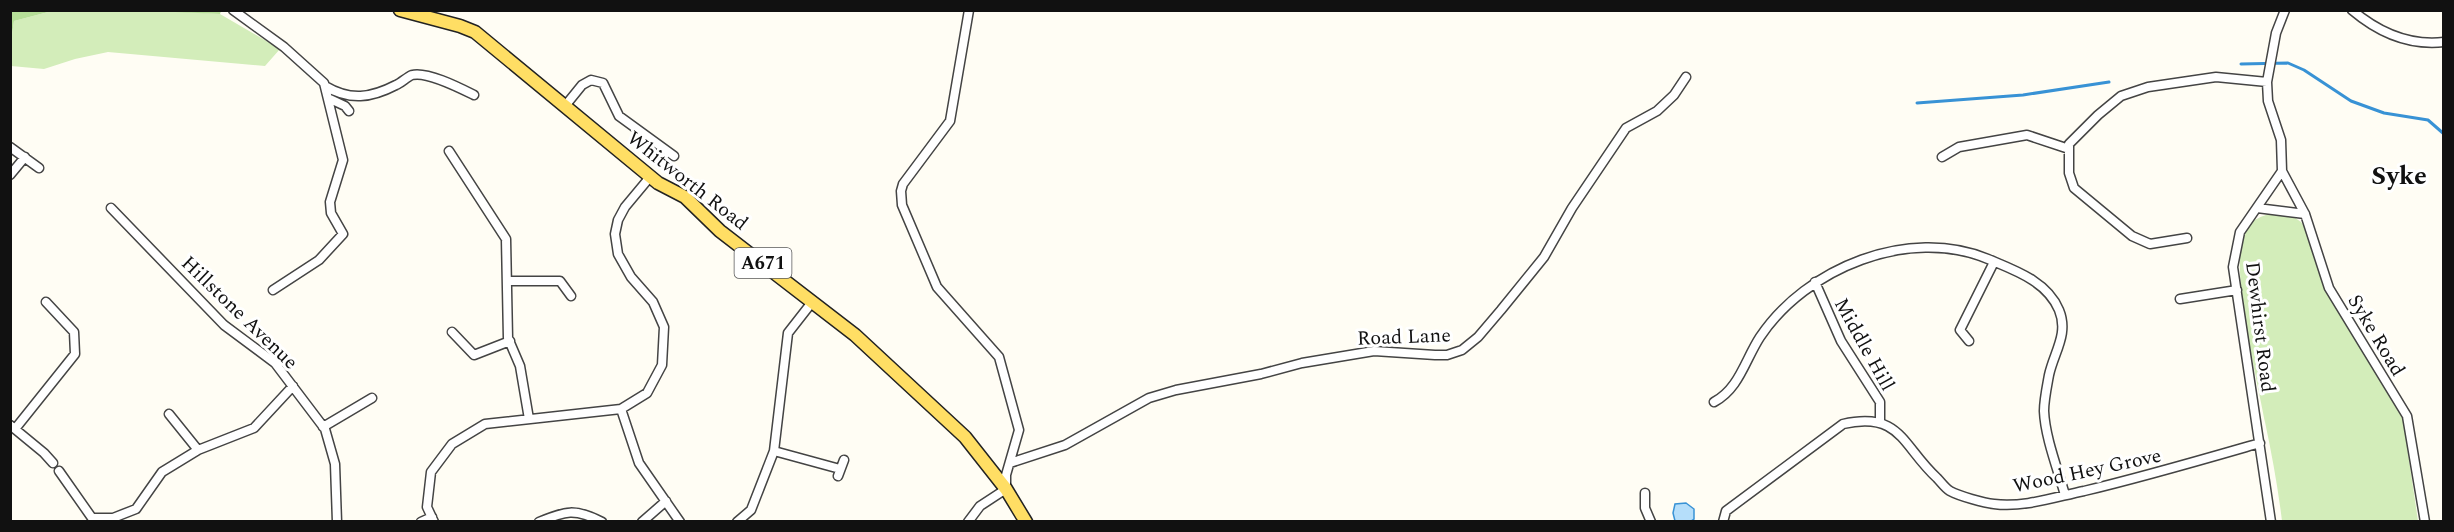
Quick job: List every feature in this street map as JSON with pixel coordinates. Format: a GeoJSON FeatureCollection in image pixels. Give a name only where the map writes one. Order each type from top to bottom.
{"type":"FeatureCollection","features":[{"type":"Feature","properties":{"kind":"main road","name":"Whitworth Road"},"geometry":{"type":"LineString","coordinates":[[400,10],[475,32],[650,177],[685,197],[720,231],[855,335],[965,437],[1006,489],[1026,522]]}},
{"type":"Feature","properties":{"kind":"street"},"geometry":{"type":"LineString","coordinates":[[233,10],[306,64],[325,86],[335,92],[362,97],[379,94],[413,75],[437,78],[474,94]]}},
{"type":"Feature","properties":{"kind":"street"},"geometry":{"type":"LineString","coordinates":[[968,522],[980,506],[1006,489],[1019,430],[999,357],[985,338],[936,287],[903,205],[901,191],[903,184],[950,121],[969,10]]}},
{"type":"Feature","properties":{"kind":"street"},"geometry":{"type":"LineString","coordinates":[[2282,171],[2281,140],[2268,101],[2267,82],[2276,33],[2284,10]]}},
{"type":"Feature","properties":{"kind":"street"},"geometry":{"type":"LineString","coordinates":[[2352,10],[2367,23],[2386,33],[2429,44],[2444,42]]}},
{"type":"Feature","properties":{"kind":"street","name":"Road Lane"},"geometry":{"type":"LineString","coordinates":[[1010,463],[1065,445],[1149,398],[1176,390],[1261,374],[1302,363],[1374,351],[1447,355],[1462,350],[1478,337],[1502,310],[1544,257],[1572,208],[1626,128],[1657,111],[1674,95],[1686,77]]}},
{"type":"Feature","properties":{"kind":"street"},"geometry":{"type":"LineString","coordinates":[[2187,238],[2150,244],[2132,236],[2074,188],[2069,173],[2069,144],[2121,96],[2148,87],[2216,77],[2267,82]]}},
{"type":"Feature","properties":{"kind":"street"},"geometry":{"type":"LineString","coordinates":[[565,106],[582,85],[591,80],[603,83],[620,116],[674,156]]}},
{"type":"Feature","properties":{"kind":"street"},"geometry":{"type":"LineString","coordinates":[[273,290],[319,260],[343,234],[331,213],[330,201],[343,160],[325,86]]}},
{"type":"Feature","properties":{"kind":"street"},"geometry":{"type":"LineString","coordinates":[[328,98],[350,111]]}},
{"type":"Feature","properties":{"kind":"street"},"geometry":{"type":"LineString","coordinates":[[1942,157],[1959,147],[2027,135],[2069,149]]}},
{"type":"Feature","properties":{"kind":"street"},"geometry":{"type":"LineString","coordinates":[[10,147],[39,168]]}},
{"type":"Feature","properties":{"kind":"street"},"geometry":{"type":"LineString","coordinates":[[449,151],[506,239],[510,341],[520,366],[529,419]]}},
{"type":"Feature","properties":{"kind":"street"},"geometry":{"type":"LineString","coordinates":[[10,175],[26,158]]}},
{"type":"Feature","properties":{"kind":"street","name":"Dewhirst Road"},"geometry":{"type":"LineString","coordinates":[[2271,522],[2233,267],[2240,232],[2282,171]]}},
{"type":"Feature","properties":{"kind":"street","name":"Syke Road"},"geometry":{"type":"LineString","coordinates":[[2282,171],[2305,214],[2329,288],[2407,416],[2425,522]]}},
{"type":"Feature","properties":{"kind":"street"},"geometry":{"type":"LineString","coordinates":[[421,522],[433,519],[428,507],[431,472],[452,444],[485,424],[621,409],[647,393],[662,364],[664,327],[653,302],[631,277],[618,254],[615,234],[618,220],[625,207],[650,177]]}},
{"type":"Feature","properties":{"kind":"street","name":"Hillstone Avenue"},"geometry":{"type":"LineString","coordinates":[[111,208],[224,325],[275,363],[323,427],[334,464],[337,522]]}},
{"type":"Feature","properties":{"kind":"street"},"geometry":{"type":"LineString","coordinates":[[2257,208],[2305,214]]}},
{"type":"Feature","properties":{"kind":"street"},"geometry":{"type":"LineString","coordinates":[[1714,402],[1728,395],[1761,336],[1790,302],[1815,282],[1872,256],[1921,247],[1969,251],[2013,268],[2042,286],[2053,298],[2060,312],[2064,330],[2049,375],[2044,412],[2065,495]]}},
{"type":"Feature","properties":{"kind":"street"},"geometry":{"type":"LineString","coordinates":[[1969,341],[1960,330],[1994,262]]}},
{"type":"Feature","properties":{"kind":"street"},"geometry":{"type":"LineString","coordinates":[[507,281],[560,281],[571,296]]}},
{"type":"Feature","properties":{"kind":"street","name":"Middle Hill"},"geometry":{"type":"LineString","coordinates":[[1815,282],[1841,341],[1880,402],[1880,422]]}},
{"type":"Feature","properties":{"kind":"street"},"geometry":{"type":"LineString","coordinates":[[2180,299],[2237,290]]}},
{"type":"Feature","properties":{"kind":"street"},"geometry":{"type":"LineString","coordinates":[[737,522],[751,510],[774,451],[788,333],[813,301]]}},
{"type":"Feature","properties":{"kind":"street"},"geometry":{"type":"LineString","coordinates":[[46,302],[74,332],[75,354],[13,427],[44,453],[92,518],[112,518],[136,508],[162,472],[198,450],[254,428],[293,387]]}},
{"type":"Feature","properties":{"kind":"street"},"geometry":{"type":"LineString","coordinates":[[452,332],[474,355],[510,341]]}},
{"type":"Feature","properties":{"kind":"street"},"geometry":{"type":"LineString","coordinates":[[323,427],[372,398]]}},
{"type":"Feature","properties":{"kind":"street"},"geometry":{"type":"LineString","coordinates":[[621,409],[639,463],[680,522]]}},
{"type":"Feature","properties":{"kind":"street"},"geometry":{"type":"LineString","coordinates":[[169,414],[198,450]]}},
{"type":"Feature","properties":{"kind":"street"},"geometry":{"type":"LineString","coordinates":[[1723,522],[1726,511],[1843,424],[1862,420],[1880,422]]}},
{"type":"Feature","properties":{"kind":"street","name":"Wood Hey Grove"},"geometry":{"type":"LineString","coordinates":[[1880,422],[1897,432],[1930,472],[1950,491],[1993,504],[2021,504],[2065,495],[2163,472],[2260,443]]}},
{"type":"Feature","properties":{"kind":"street"},"geometry":{"type":"LineString","coordinates":[[774,451],[841,468]]}},
{"type":"Feature","properties":{"kind":"street"},"geometry":{"type":"LineString","coordinates":[[1645,493],[1645,508],[1651,522]]}},
{"type":"Feature","properties":{"kind":"street"},"geometry":{"type":"LineString","coordinates":[[642,522],[666,501]]}},
{"type":"Feature","properties":{"kind":"street"},"geometry":{"type":"LineString","coordinates":[[539,522],[566,511],[591,516],[602,522]]}},
{"type":"Feature","properties":{"kind":"green space"},"geometry":{"type":"Polygon","coordinates":[[[11,10],[52,11],[14,21],[11,41],[11,10]]]}},
{"type":"Feature","properties":{"kind":"green space"},"geometry":{"type":"Polygon","coordinates":[[[153,10],[220,14],[280,49],[265,66],[108,52],[44,69],[11,66],[14,21],[52,11],[153,10]]]}},
{"type":"Feature","properties":{"kind":"green space"},"geometry":{"type":"Polygon","coordinates":[[[221,10],[220,14],[153,11],[221,10]]]}},
{"type":"Feature","properties":{"kind":"green space"},"geometry":{"type":"Polygon","coordinates":[[[2277,212],[2291,215],[2301,222],[2309,233],[2337,308],[2403,419],[2418,521],[2282,521],[2246,325],[2240,271],[2240,249],[2247,228],[2258,218],[2277,212]]]}},
{"type":"Feature","properties":{"kind":"water"},"geometry":{"type":"Polygon","coordinates":[[[1686,503],[1694,509],[1694,519],[1675,521],[1673,513],[1675,504],[1686,503]]]}},
{"type":"Feature","properties":{"kind":"waterway"},"geometry":{"type":"LineString","coordinates":[[2241,64],[2288,63],[2304,70],[2351,101],[2384,113],[2428,120],[2444,134]]}},
{"type":"Feature","properties":{"kind":"waterway"},"geometry":{"type":"LineString","coordinates":[[1917,103],[2023,95],[2109,82]]}},
{"type":"Feature","properties":{"kind":"district","name":"Syke"},"geometry":{"type":"Point","coordinates":[2399,175]}}]}
